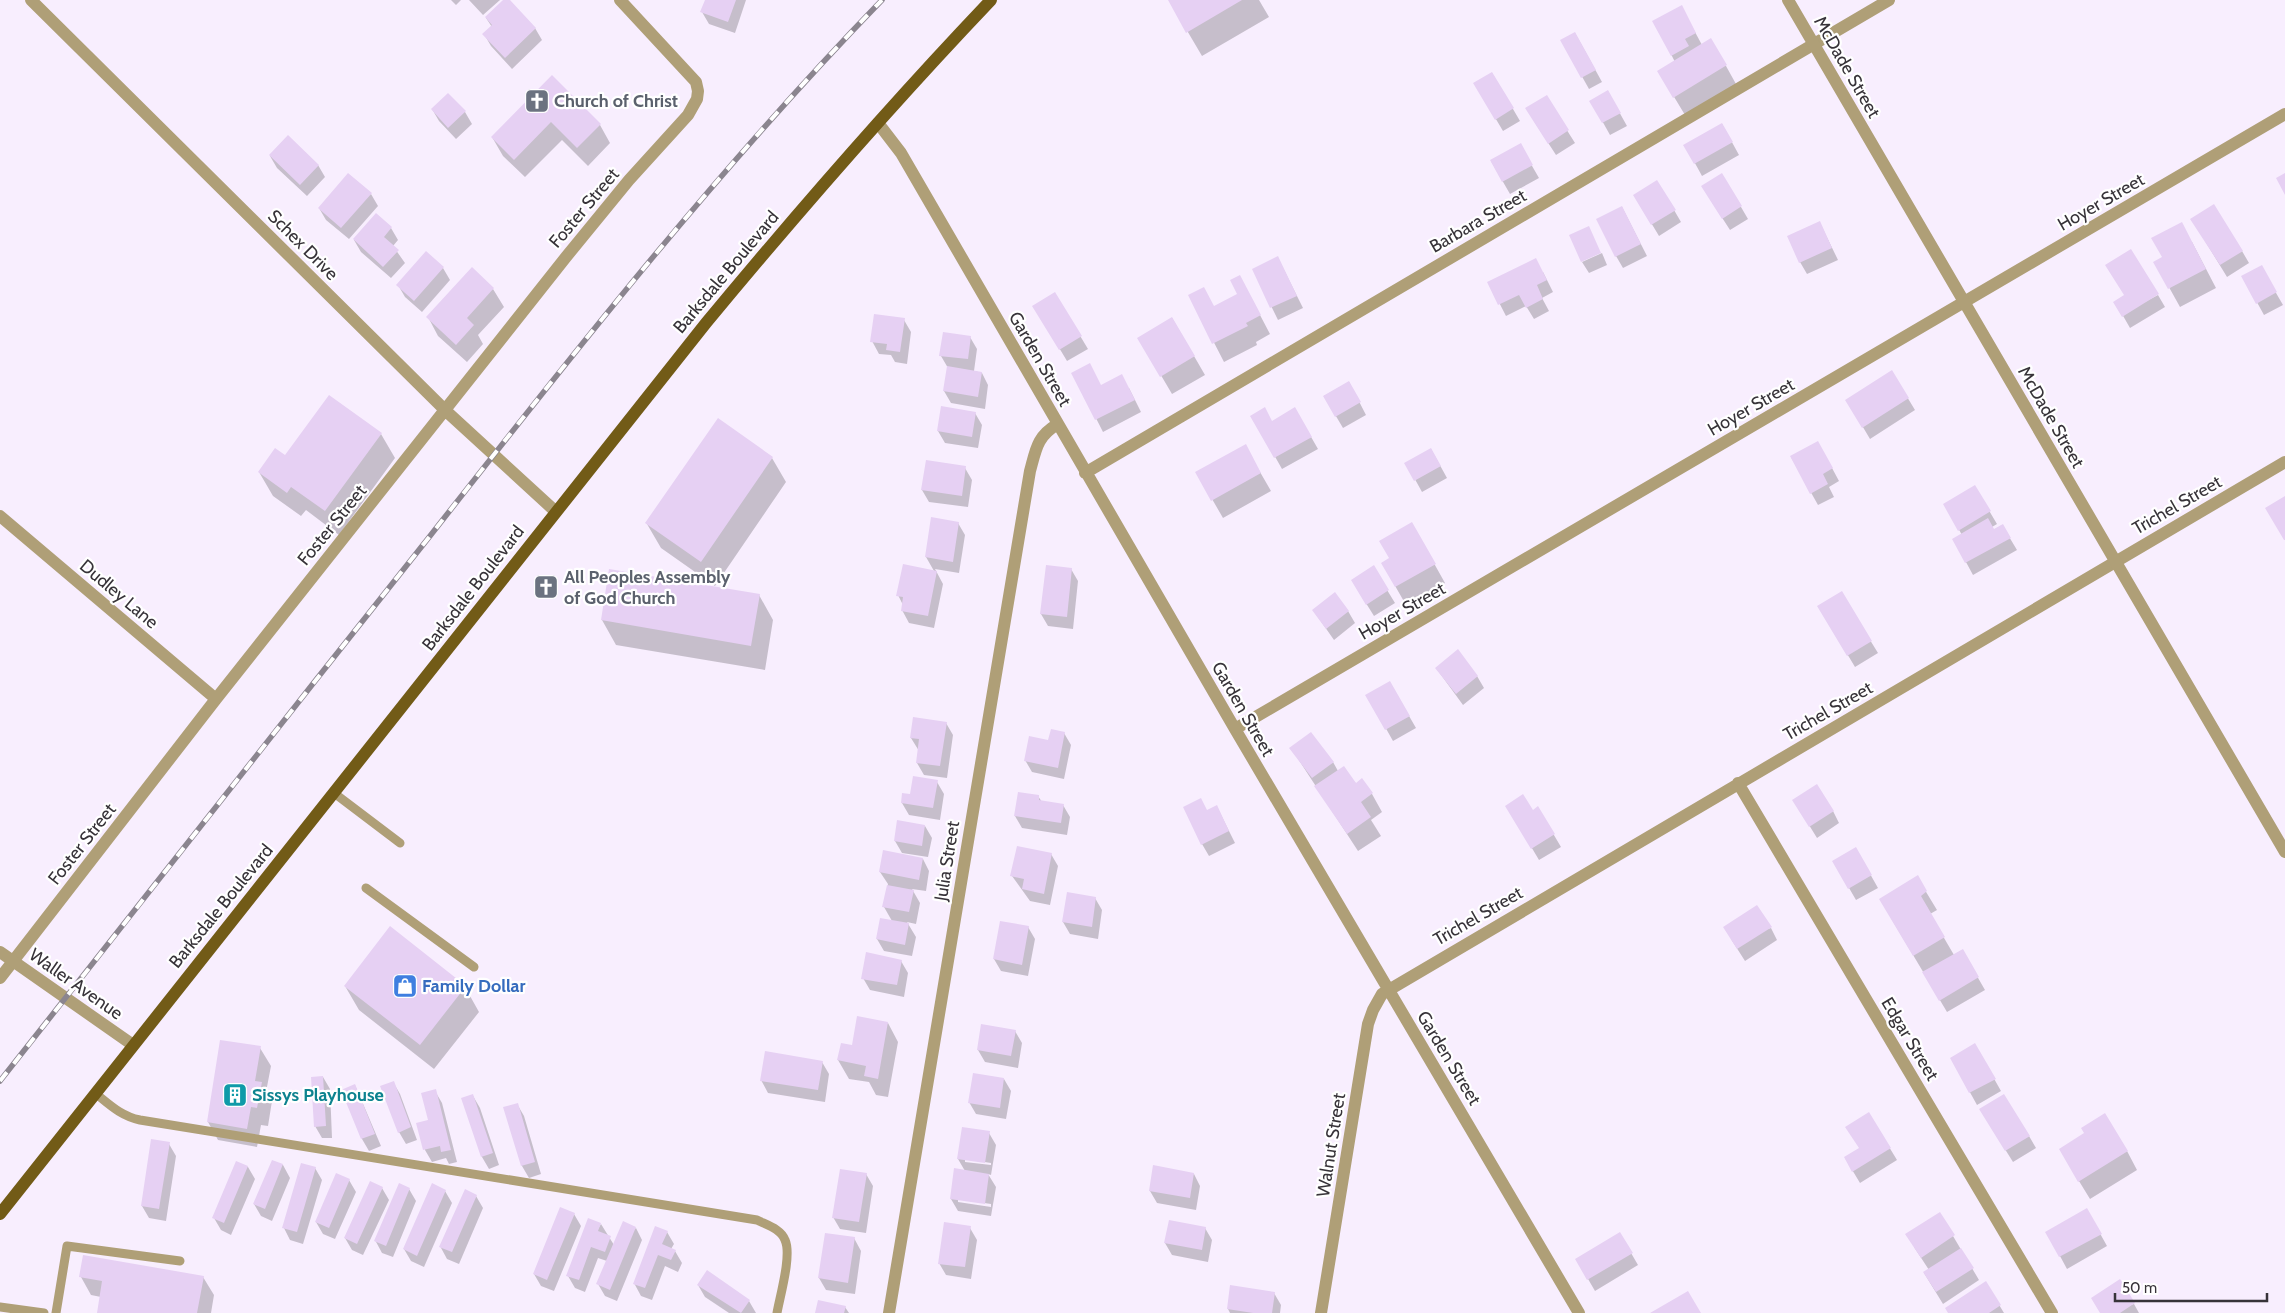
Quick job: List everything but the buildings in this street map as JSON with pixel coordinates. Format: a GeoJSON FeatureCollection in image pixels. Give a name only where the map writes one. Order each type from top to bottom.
{"type":"FeatureCollection","features":[{"type":"Feature","properties":{"kind":"main road","name":"Barksdale Boulevard"},"geometry":{"type":"LineString","coordinates":[[0,1214],[555,511],[706,323],[776,239],[878,123],[991,0]]}},
{"type":"Feature","properties":{"kind":"street","name":"Schex Drive"},"geometry":{"type":"LineString","coordinates":[[32,0],[446,411],[555,511]]}},
{"type":"Feature","properties":{"kind":"street","name":"Foster Street"},"geometry":{"type":"LineString","coordinates":[[0,978],[216,699],[597,219],[684,121],[697,99],[698,91],[691,76],[621,0]]}},
{"type":"Feature","properties":{"kind":"street","name":"McDade Street"},"geometry":{"type":"LineString","coordinates":[[1788,0],[2285,852]]}},
{"type":"Feature","properties":{"kind":"street","name":"Barbara Street"},"geometry":{"type":"LineString","coordinates":[[1085,473],[1889,0]]}},
{"type":"Feature","properties":{"kind":"street","name":"Hoyer Street"},"geometry":{"type":"LineString","coordinates":[[1235,729],[2285,114]]}},
{"type":"Feature","properties":{"kind":"street","name":"Garden Street"},"geometry":{"type":"LineString","coordinates":[[878,123],[901,153],[1085,473],[1579,1313]]}},
{"type":"Feature","properties":{"kind":"street","name":"Julia Street"},"geometry":{"type":"LineString","coordinates":[[890,1313],[1030,471],[1040,438],[1046,430],[1058,424]]}},
{"type":"Feature","properties":{"kind":"street","name":"Trichel Street"},"geometry":{"type":"LineString","coordinates":[[1388,989],[2285,462]]}},
{"type":"Feature","properties":{"kind":"street","name":"Dudley Lane"},"geometry":{"type":"LineString","coordinates":[[0,516],[216,699]]}},
{"type":"Feature","properties":{"kind":"street","name":"Edgar Street"},"geometry":{"type":"LineString","coordinates":[[1738,783],[2052,1313]]}},
{"type":"Feature","properties":{"kind":"street","name":"Waller Avenue"},"geometry":{"type":"LineString","coordinates":[[0,952],[133,1045]]}},
{"type":"Feature","properties":{"kind":"street","name":"Walnut Street"},"geometry":{"type":"LineString","coordinates":[[1321,1313],[1368,1024],[1377,1000],[1388,989]]}},
{"type":"Feature","properties":{"kind":"lane"},"geometry":{"type":"LineString","coordinates":[[334,793],[400,843]]}},
{"type":"Feature","properties":{"kind":"lane"},"geometry":{"type":"LineString","coordinates":[[366,888],[474,968]]}},
{"type":"Feature","properties":{"kind":"lane"},"geometry":{"type":"LineString","coordinates":[[95,1093],[117,1112],[126,1117],[140,1120],[757,1220],[777,1229],[785,1239],[787,1253],[777,1313]]}},
{"type":"Feature","properties":{"kind":"lane"},"geometry":{"type":"LineString","coordinates":[[56,1313],[67,1246],[180,1261]]}},
{"type":"Feature","properties":{"kind":"lane"},"geometry":{"type":"LineString","coordinates":[[0,1307],[44,1313]]}},
{"type":"Feature","properties":{"kind":"railway"},"geometry":{"type":"LineString","coordinates":[[0,1081],[593,330],[705,195],[882,0]]}},
{"type":"Feature","properties":{"kind":"place","name":"Church of Christ"},"geometry":{"type":"Point","coordinates":[537,101]}},
{"type":"Feature","properties":{"kind":"place","name":"All Peoples Assembly of God Church"},"geometry":{"type":"Point","coordinates":[546,587]}},
{"type":"Feature","properties":{"kind":"place","name":"Family Dollar"},"geometry":{"type":"Point","coordinates":[405,986]}},
{"type":"Feature","properties":{"kind":"place","name":"Sissys Playhouse"},"geometry":{"type":"Point","coordinates":[235,1095]}}]}
